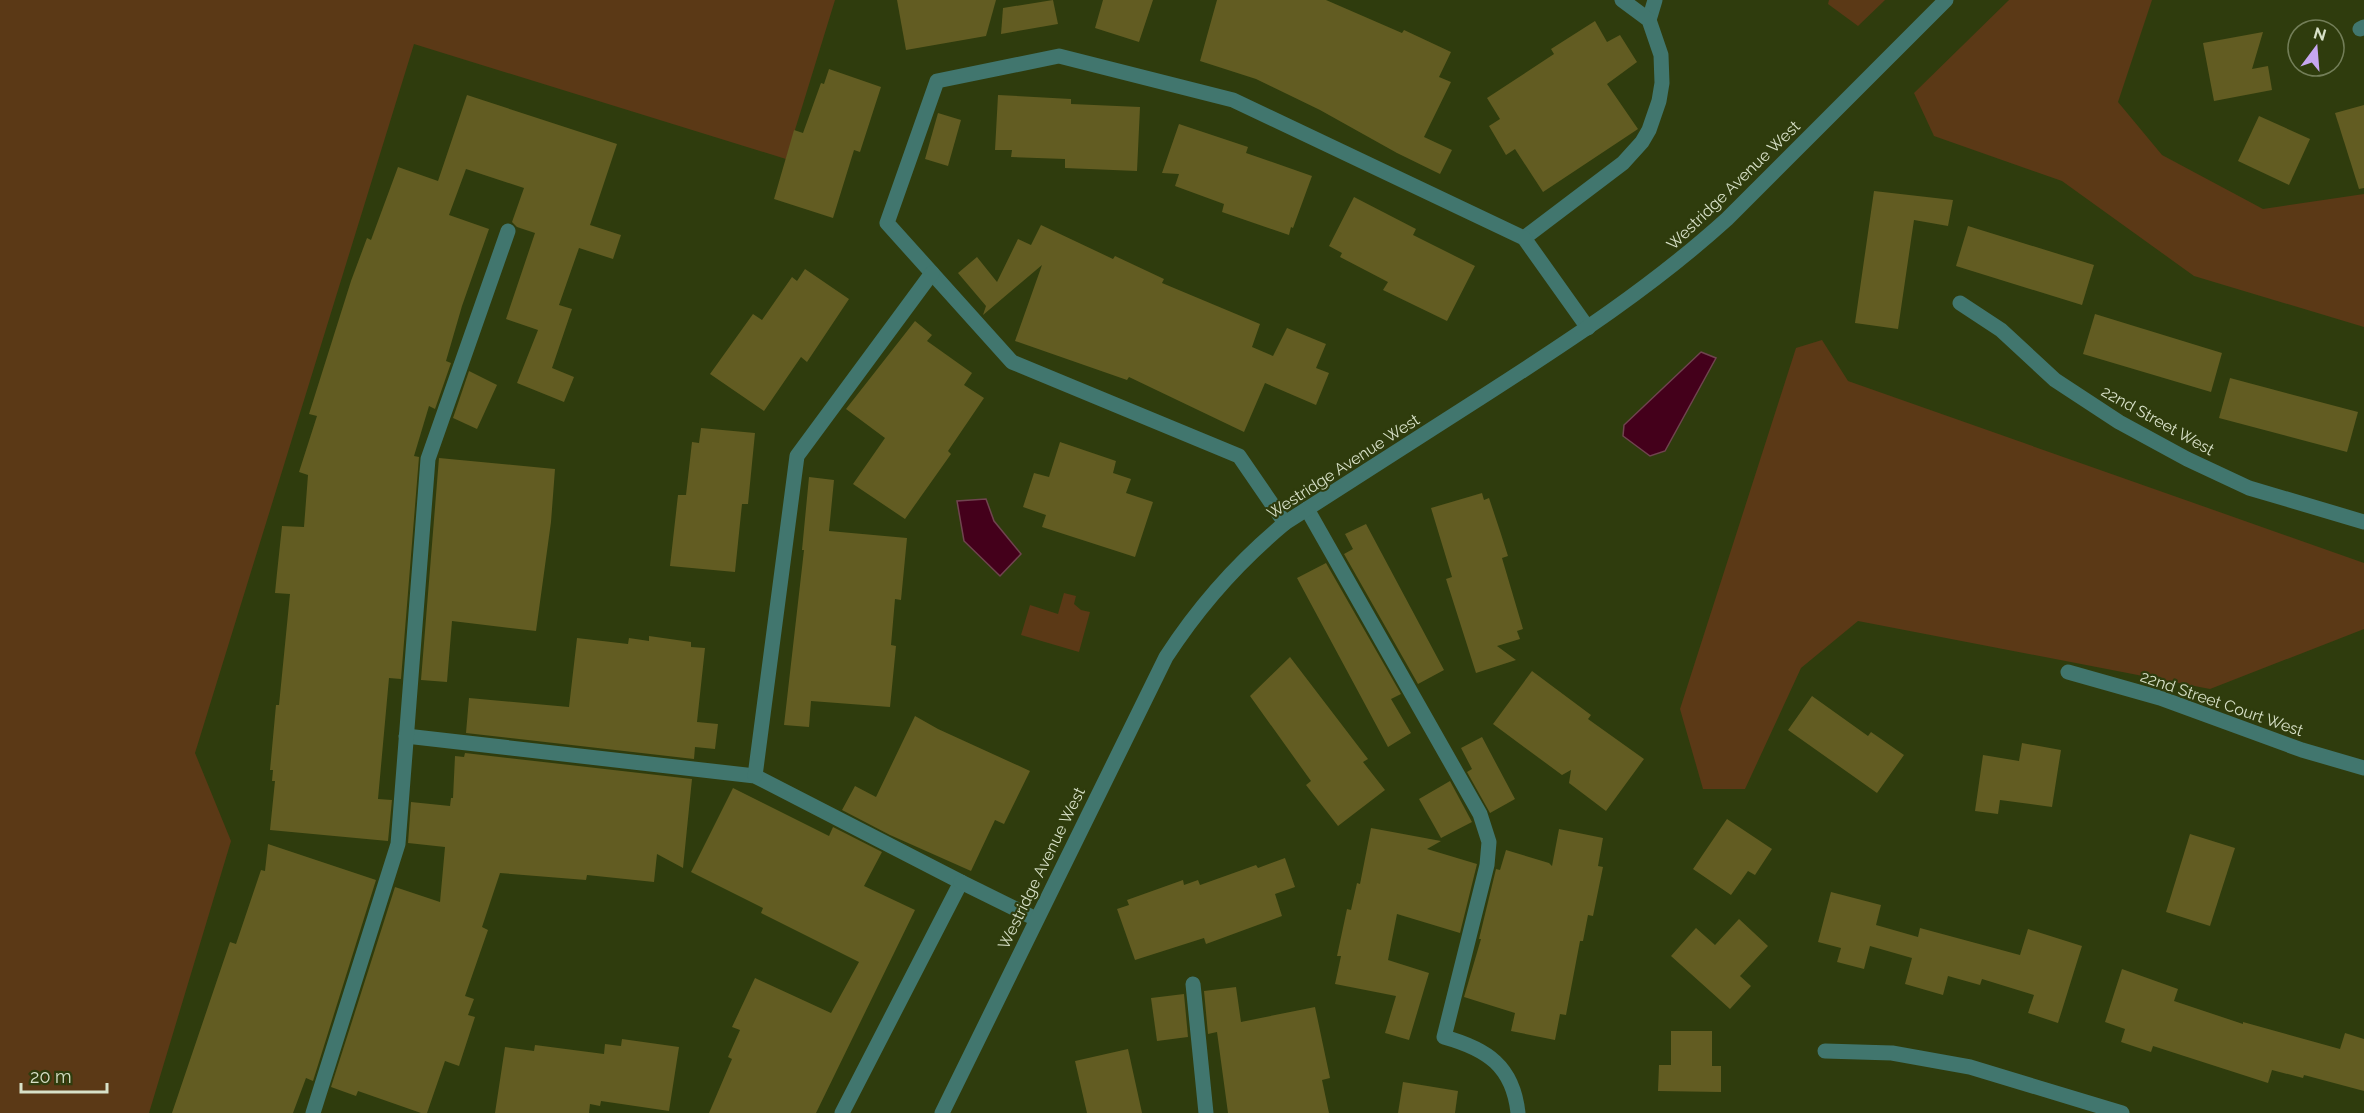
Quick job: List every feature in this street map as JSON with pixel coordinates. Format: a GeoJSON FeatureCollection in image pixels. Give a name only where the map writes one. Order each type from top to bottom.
{"type":"FeatureCollection","features":[{"type":"Feature","properties":{"kind":"street"},"geometry":{"type":"LineString","coordinates":[[1524,238],[1623,163],[1642,142],[1649,130],[1659,101],[1663,71],[1661,55],[1649,21],[1622,0]]}},
{"type":"Feature","properties":{"kind":"street"},"geometry":{"type":"LineString","coordinates":[[1649,21],[1654,0]]}},
{"type":"Feature","properties":{"kind":"street","name":"Westridge Avenue West"},"geometry":{"type":"LineString","coordinates":[[942,1113],[1166,657],[1188,623],[1213,591],[1259,545],[1285,523],[1588,328],[1651,284],[1728,219],[1946,0]]}},
{"type":"Feature","properties":{"kind":"street"},"geometry":{"type":"LineString","coordinates":[[1285,523],[1239,456],[1012,362],[887,223],[937,81],[1059,56],[1233,100],[1524,238],[1588,328]]}},
{"type":"Feature","properties":{"kind":"street"},"geometry":{"type":"LineString","coordinates":[[313,1113],[398,844],[428,459],[508,231]]}},
{"type":"Feature","properties":{"kind":"street"},"geometry":{"type":"LineString","coordinates":[[755,776],[797,456],[932,273]]}},
{"type":"Feature","properties":{"kind":"street","name":"22nd Street West"},"geometry":{"type":"LineString","coordinates":[[1960,303],[2001,330],[2055,380],[2119,422],[2187,459],[2249,488],[2364,522]]}},
{"type":"Feature","properties":{"kind":"street"},"geometry":{"type":"LineString","coordinates":[[1307,509],[1480,814],[1489,842],[1487,865],[1444,1037],[1482,1050],[1499,1065],[1516,1098],[1518,1113]]}},
{"type":"Feature","properties":{"kind":"street","name":"22nd Street Court West"},"geometry":{"type":"LineString","coordinates":[[2068,672],[2160,698],[2302,750],[2364,768]]}},
{"type":"Feature","properties":{"kind":"street"},"geometry":{"type":"LineString","coordinates":[[406,736],[755,776],[1036,919]]}},
{"type":"Feature","properties":{"kind":"street"},"geometry":{"type":"LineString","coordinates":[[842,1113],[961,882]]}},
{"type":"Feature","properties":{"kind":"street"},"geometry":{"type":"LineString","coordinates":[[1193,984],[1206,1113]]}},
{"type":"Feature","properties":{"kind":"street"},"geometry":{"type":"LineString","coordinates":[[1826,1051],[1892,1053],[1970,1067],[2122,1113]]}},
{"type":"Feature","properties":{"kind":"shaded area"},"geometry":{"type":"Polygon","coordinates":[[[0,0],[835,0],[786,159],[414,44],[195,753],[231,841],[149,1113],[0,1113],[0,0]]]}},
{"type":"Feature","properties":{"kind":"shaded area"},"geometry":{"type":"Polygon","coordinates":[[[1829,0],[1885,0],[1858,26],[1828,4],[1829,0]]]}},
{"type":"Feature","properties":{"kind":"shaded area"},"geometry":{"type":"Polygon","coordinates":[[[2009,0],[2152,0],[2118,102],[2162,155],[2263,209],[2364,194],[2364,327],[2194,276],[2062,181],[1934,136],[1914,93],[2009,0]]]}},
{"type":"Feature","properties":{"kind":"shaded area"},"geometry":{"type":"Polygon","coordinates":[[[1822,340],[1848,381],[2364,563],[2364,629],[2210,689],[1858,621],[1801,668],[1745,789],[1703,789],[1680,709],[1796,348],[1822,340]]]}},
{"type":"Feature","properties":{"kind":"shaded area"},"geometry":{"type":"Polygon","coordinates":[[[1701,352],[1716,358],[1665,451],[1650,456],[1623,436],[1624,425],[1701,352]]]}},
{"type":"Feature","properties":{"kind":"shaded area"},"geometry":{"type":"Polygon","coordinates":[[[986,499],[994,521],[1021,554],[1000,576],[964,541],[957,501],[986,499]]]}},
{"type":"Feature","properties":{"kind":"shaded area"},"geometry":{"type":"Polygon","coordinates":[[[1064,593],[1076,596],[1074,604],[1081,610],[1090,612],[1079,652],[1021,635],[1030,605],[1058,614],[1064,593]]]}},
{"type":"Feature","properties":{"kind":"building"},"geometry":{"type":"Polygon","coordinates":[[[897,0],[996,0],[986,36],[906,50],[897,0]]]}},
{"type":"Feature","properties":{"kind":"building"},"geometry":{"type":"Polygon","coordinates":[[[1053,0],[1058,24],[1001,34],[1003,8],[1053,0]]]}},
{"type":"Feature","properties":{"kind":"building"},"geometry":{"type":"Polygon","coordinates":[[[1103,0],[1153,0],[1139,42],[1095,28],[1103,0]]]}},
{"type":"Feature","properties":{"kind":"building"},"geometry":{"type":"Polygon","coordinates":[[[1217,0],[1326,0],[1402,33],[1404,30],[1451,52],[1439,77],[1451,82],[1424,137],[1452,150],[1440,174],[1320,110],[1256,79],[1200,61],[1217,0]]]}},
{"type":"Feature","properties":{"kind":"building"},"geometry":{"type":"Polygon","coordinates":[[[1595,21],[1607,42],[1620,35],[1637,62],[1607,84],[1638,129],[1543,192],[1515,149],[1506,155],[1489,126],[1500,119],[1487,98],[1554,54],[1551,49],[1595,21]]]}},
{"type":"Feature","properties":{"kind":"building"},"geometry":{"type":"Polygon","coordinates":[[[2263,32],[2252,69],[2268,66],[2272,90],[2214,101],[2203,43],[2263,32]]]}},
{"type":"Feature","properties":{"kind":"building"},"geometry":{"type":"Polygon","coordinates":[[[829,69],[881,87],[860,152],[854,150],[833,218],[774,199],[794,130],[803,133],[821,83],[824,84],[829,69]]]}},
{"type":"Feature","properties":{"kind":"building"},"geometry":{"type":"Polygon","coordinates":[[[467,95],[617,144],[590,225],[621,235],[613,259],[579,248],[559,305],[572,309],[552,368],[574,377],[564,402],[517,383],[538,330],[506,319],[535,233],[517,227],[512,222],[524,188],[466,169],[449,215],[489,229],[462,306],[446,361],[451,363],[435,409],[429,406],[414,456],[419,457],[401,679],[389,678],[378,799],[392,800],[388,841],[270,830],[275,781],[272,781],[273,770],[270,770],[290,594],[275,593],[282,526],[304,527],[308,475],[299,472],[317,416],[309,414],[351,281],[367,238],[371,240],[398,167],[438,181],[467,95]]]}},
{"type":"Feature","properties":{"kind":"building"},"geometry":{"type":"Polygon","coordinates":[[[998,95],[1071,99],[1071,104],[1140,107],[1137,171],[1065,168],[1065,159],[1011,157],[1012,150],[995,150],[998,95]]]}},
{"type":"Feature","properties":{"kind":"building"},"geometry":{"type":"Polygon","coordinates":[[[2364,105],[2364,188],[2359,189],[2335,113],[2364,105]]]}},
{"type":"Feature","properties":{"kind":"building"},"geometry":{"type":"Polygon","coordinates":[[[938,113],[961,120],[948,166],[925,159],[938,113]]]}},
{"type":"Feature","properties":{"kind":"building"},"geometry":{"type":"Polygon","coordinates":[[[2259,116],[2310,139],[2289,185],[2238,161],[2259,116]]]}},
{"type":"Feature","properties":{"kind":"building"},"geometry":{"type":"Polygon","coordinates":[[[1179,124],[1248,147],[1246,153],[1312,176],[1289,235],[1222,212],[1224,204],[1175,186],[1179,174],[1162,173],[1179,124]]]}},
{"type":"Feature","properties":{"kind":"building"},"geometry":{"type":"Polygon","coordinates":[[[1874,191],[1953,200],[1948,226],[1914,220],[1898,329],[1855,323],[1874,191]]]}},
{"type":"Feature","properties":{"kind":"building"},"geometry":{"type":"Polygon","coordinates":[[[1354,197],[1416,229],[1413,235],[1475,266],[1447,321],[1383,290],[1388,282],[1340,257],[1342,253],[1329,246],[1354,197]]]}},
{"type":"Feature","properties":{"kind":"building"},"geometry":{"type":"Polygon","coordinates":[[[1041,225],[1113,259],[1115,256],[1164,279],[1162,283],[1260,324],[1252,347],[1273,356],[1287,328],[1326,344],[1316,368],[1329,373],[1316,405],[1265,383],[1244,432],[1129,377],[1127,380],[1015,341],[1042,265],[983,315],[986,306],[958,273],[977,257],[997,282],[1018,239],[1031,245],[1041,225]]]}},
{"type":"Feature","properties":{"kind":"building"},"geometry":{"type":"Polygon","coordinates":[[[1968,226],[2094,265],[2082,305],[1956,266],[1968,226]]]}},
{"type":"Feature","properties":{"kind":"building"},"geometry":{"type":"Polygon","coordinates":[[[805,269],[849,299],[807,362],[801,357],[764,411],[710,374],[753,314],[762,320],[792,277],[797,281],[805,269]]]}},
{"type":"Feature","properties":{"kind":"building"},"geometry":{"type":"Polygon","coordinates":[[[2095,314],[2222,353],[2211,392],[2083,354],[2095,314]]]}},
{"type":"Feature","properties":{"kind":"building"},"geometry":{"type":"Polygon","coordinates":[[[915,321],[932,335],[927,341],[972,373],[964,385],[984,398],[948,451],[951,454],[905,519],[853,484],[885,438],[846,409],[915,321]]]}},
{"type":"Feature","properties":{"kind":"building"},"geometry":{"type":"Polygon","coordinates":[[[469,371],[497,385],[477,429],[453,418],[469,371]]]}},
{"type":"Feature","properties":{"kind":"building"},"geometry":{"type":"Polygon","coordinates":[[[2230,378],[2358,412],[2347,452],[2219,418],[2230,378]]]}},
{"type":"Feature","properties":{"kind":"building"},"geometry":{"type":"Polygon","coordinates":[[[701,428],[755,433],[748,504],[742,504],[735,572],[670,566],[678,495],[686,495],[692,442],[699,443],[701,428]]]}},
{"type":"Feature","properties":{"kind":"building"},"geometry":{"type":"Polygon","coordinates":[[[1060,442],[1116,461],[1113,473],[1131,479],[1126,493],[1153,502],[1135,557],[1042,527],[1046,515],[1023,507],[1034,473],[1049,477],[1060,442]]]}},
{"type":"Feature","properties":{"kind":"building"},"geometry":{"type":"Polygon","coordinates":[[[439,458],[555,469],[551,522],[536,631],[452,621],[447,682],[421,680],[439,458]]]}},
{"type":"Feature","properties":{"kind":"building"},"geometry":{"type":"Polygon","coordinates":[[[809,477],[834,480],[829,531],[907,538],[901,600],[895,599],[891,645],[896,646],[890,707],[811,701],[809,727],[784,725],[804,550],[802,550],[809,477]]]}},
{"type":"Feature","properties":{"kind":"building"},"geometry":{"type":"Polygon","coordinates":[[[1482,493],[1484,500],[1489,498],[1508,556],[1502,558],[1523,629],[1517,631],[1520,639],[1497,646],[1516,660],[1476,673],[1446,579],[1452,577],[1431,508],[1482,493]]]}},
{"type":"Feature","properties":{"kind":"building"},"geometry":{"type":"Polygon","coordinates":[[[1366,524],[1444,670],[1418,684],[1344,554],[1353,549],[1345,534],[1366,524]]]}},
{"type":"Feature","properties":{"kind":"building"},"geometry":{"type":"Polygon","coordinates":[[[1326,563],[1401,694],[1391,699],[1411,733],[1388,747],[1297,578],[1326,563]]]}},
{"type":"Feature","properties":{"kind":"building"},"geometry":{"type":"Polygon","coordinates":[[[649,636],[691,642],[691,647],[705,648],[697,722],[718,724],[715,749],[695,747],[694,759],[466,733],[469,698],[569,707],[577,638],[628,644],[629,638],[649,641],[649,636]]]}},
{"type":"Feature","properties":{"kind":"building"},"geometry":{"type":"Polygon","coordinates":[[[1290,657],[1368,759],[1363,762],[1385,790],[1338,826],[1306,785],[1311,781],[1250,696],[1290,657]]]}},
{"type":"Feature","properties":{"kind":"building"},"geometry":{"type":"Polygon","coordinates":[[[1532,671],[1591,715],[1588,719],[1644,759],[1606,811],[1569,783],[1571,770],[1562,775],[1493,724],[1532,671]]]}},
{"type":"Feature","properties":{"kind":"building"},"geometry":{"type":"Polygon","coordinates":[[[1812,696],[1868,736],[1871,732],[1904,755],[1877,793],[1788,730],[1812,696]]]}},
{"type":"Feature","properties":{"kind":"building"},"geometry":{"type":"Polygon","coordinates":[[[915,716],[938,729],[1030,771],[1004,824],[995,820],[971,871],[890,835],[842,810],[855,786],[876,797],[915,716]]]}},
{"type":"Feature","properties":{"kind":"building"},"geometry":{"type":"Polygon","coordinates":[[[1482,737],[1515,799],[1490,813],[1467,772],[1472,769],[1461,748],[1482,737]]]}},
{"type":"Feature","properties":{"kind":"building"},"geometry":{"type":"Polygon","coordinates":[[[2022,743],[2061,750],[2052,807],[2000,800],[1998,814],[1975,811],[1983,755],[2019,761],[2022,743]]]}},
{"type":"Feature","properties":{"kind":"building"},"geometry":{"type":"Polygon","coordinates":[[[465,753],[692,779],[683,868],[657,854],[654,882],[587,875],[586,880],[500,873],[482,927],[488,930],[465,996],[474,999],[468,1015],[475,1017],[459,1066],[445,1061],[427,1113],[421,1113],[358,1091],[356,1096],[331,1087],[395,887],[440,902],[445,847],[408,843],[411,802],[450,806],[451,798],[453,798],[455,756],[464,757],[465,753]]]}},
{"type":"Feature","properties":{"kind":"building"},"geometry":{"type":"Polygon","coordinates":[[[1450,781],[1472,822],[1441,838],[1419,799],[1450,781]]]}},
{"type":"Feature","properties":{"kind":"building"},"geometry":{"type":"Polygon","coordinates":[[[733,788],[829,836],[833,827],[882,852],[864,886],[915,910],[816,1113],[709,1113],[732,1059],[728,1057],[740,1030],[732,1027],[755,978],[831,1013],[859,962],[761,913],[763,908],[691,872],[733,788]]]}},
{"type":"Feature","properties":{"kind":"building"},"geometry":{"type":"Polygon","coordinates":[[[1727,819],[1772,849],[1755,875],[1748,871],[1731,895],[1693,869],[1727,819]]]}},
{"type":"Feature","properties":{"kind":"building"},"geometry":{"type":"Polygon","coordinates":[[[1371,828],[1441,841],[1427,849],[1477,864],[1460,933],[1397,914],[1388,960],[1429,973],[1409,1040],[1385,1033],[1396,996],[1335,984],[1341,956],[1337,956],[1347,909],[1351,910],[1357,883],[1360,884],[1371,828]]]}},
{"type":"Feature","properties":{"kind":"building"},"geometry":{"type":"Polygon","coordinates":[[[1559,829],[1603,838],[1598,866],[1603,867],[1593,916],[1588,915],[1583,941],[1580,941],[1566,1015],[1560,1014],[1555,1040],[1511,1031],[1515,1013],[1464,997],[1481,939],[1479,939],[1496,869],[1500,870],[1506,850],[1549,863],[1552,866],[1559,829]]]}},
{"type":"Feature","properties":{"kind":"building"},"geometry":{"type":"Polygon","coordinates":[[[2190,834],[2235,848],[2210,926],[2166,912],[2190,834]]]}},
{"type":"Feature","properties":{"kind":"building"},"geometry":{"type":"Polygon","coordinates":[[[268,844],[376,880],[313,1081],[306,1078],[293,1113],[172,1113],[230,942],[236,944],[261,870],[265,871],[268,844]]]}},
{"type":"Feature","properties":{"kind":"building"},"geometry":{"type":"Polygon","coordinates":[[[1285,858],[1295,887],[1275,894],[1282,916],[1206,944],[1204,938],[1135,960],[1117,909],[1129,905],[1127,900],[1183,880],[1184,885],[1198,880],[1200,885],[1256,865],[1258,868],[1285,858]]]}},
{"type":"Feature","properties":{"kind":"building"},"geometry":{"type":"Polygon","coordinates":[[[1831,892],[1881,905],[1876,925],[1918,937],[1920,928],[2020,955],[2028,929],[2082,946],[2058,1023],[2028,1013],[2034,995],[1982,979],[1980,985],[1948,976],[1943,995],[1905,984],[1912,958],[1870,946],[1864,969],[1837,962],[1841,948],[1818,942],[1831,892]]]}},
{"type":"Feature","properties":{"kind":"building"},"geometry":{"type":"Polygon","coordinates":[[[1739,919],[1768,946],[1740,976],[1751,986],[1730,1009],[1671,956],[1696,928],[1715,945],[1739,919]]]}},
{"type":"Feature","properties":{"kind":"building"},"geometry":{"type":"Polygon","coordinates":[[[2122,969],[2178,989],[2174,1001],[2243,1024],[2243,1022],[2340,1049],[2345,1033],[2364,1039],[2364,1091],[2304,1075],[2303,1078],[2272,1070],[2268,1083],[2153,1046],[2151,1052],[2121,1042],[2125,1029],[2105,1022],[2122,969]]]}},
{"type":"Feature","properties":{"kind":"building"},"geometry":{"type":"Polygon","coordinates":[[[1236,987],[1241,1022],[1315,1007],[1330,1078],[1322,1080],[1329,1113],[1228,1113],[1217,1032],[1208,1034],[1204,991],[1236,987]]]}},
{"type":"Feature","properties":{"kind":"building"},"geometry":{"type":"Polygon","coordinates":[[[1184,994],[1188,1037],[1157,1041],[1151,998],[1184,994]]]}},
{"type":"Feature","properties":{"kind":"building"},"geometry":{"type":"Polygon","coordinates":[[[1671,1031],[1712,1031],[1712,1066],[1721,1066],[1721,1092],[1658,1091],[1659,1065],[1671,1065],[1671,1031]]]}},
{"type":"Feature","properties":{"kind":"building"},"geometry":{"type":"Polygon","coordinates":[[[622,1039],[679,1047],[669,1111],[601,1101],[600,1106],[590,1104],[589,1113],[495,1113],[505,1047],[534,1051],[535,1045],[604,1054],[605,1044],[621,1046],[622,1039]]]}},
{"type":"Feature","properties":{"kind":"building"},"geometry":{"type":"Polygon","coordinates":[[[1128,1049],[1142,1113],[1087,1113],[1075,1061],[1128,1049]]]}},
{"type":"Feature","properties":{"kind":"building"},"geometry":{"type":"Polygon","coordinates":[[[1403,1082],[1458,1091],[1455,1113],[1398,1113],[1403,1082]]]}}]}
